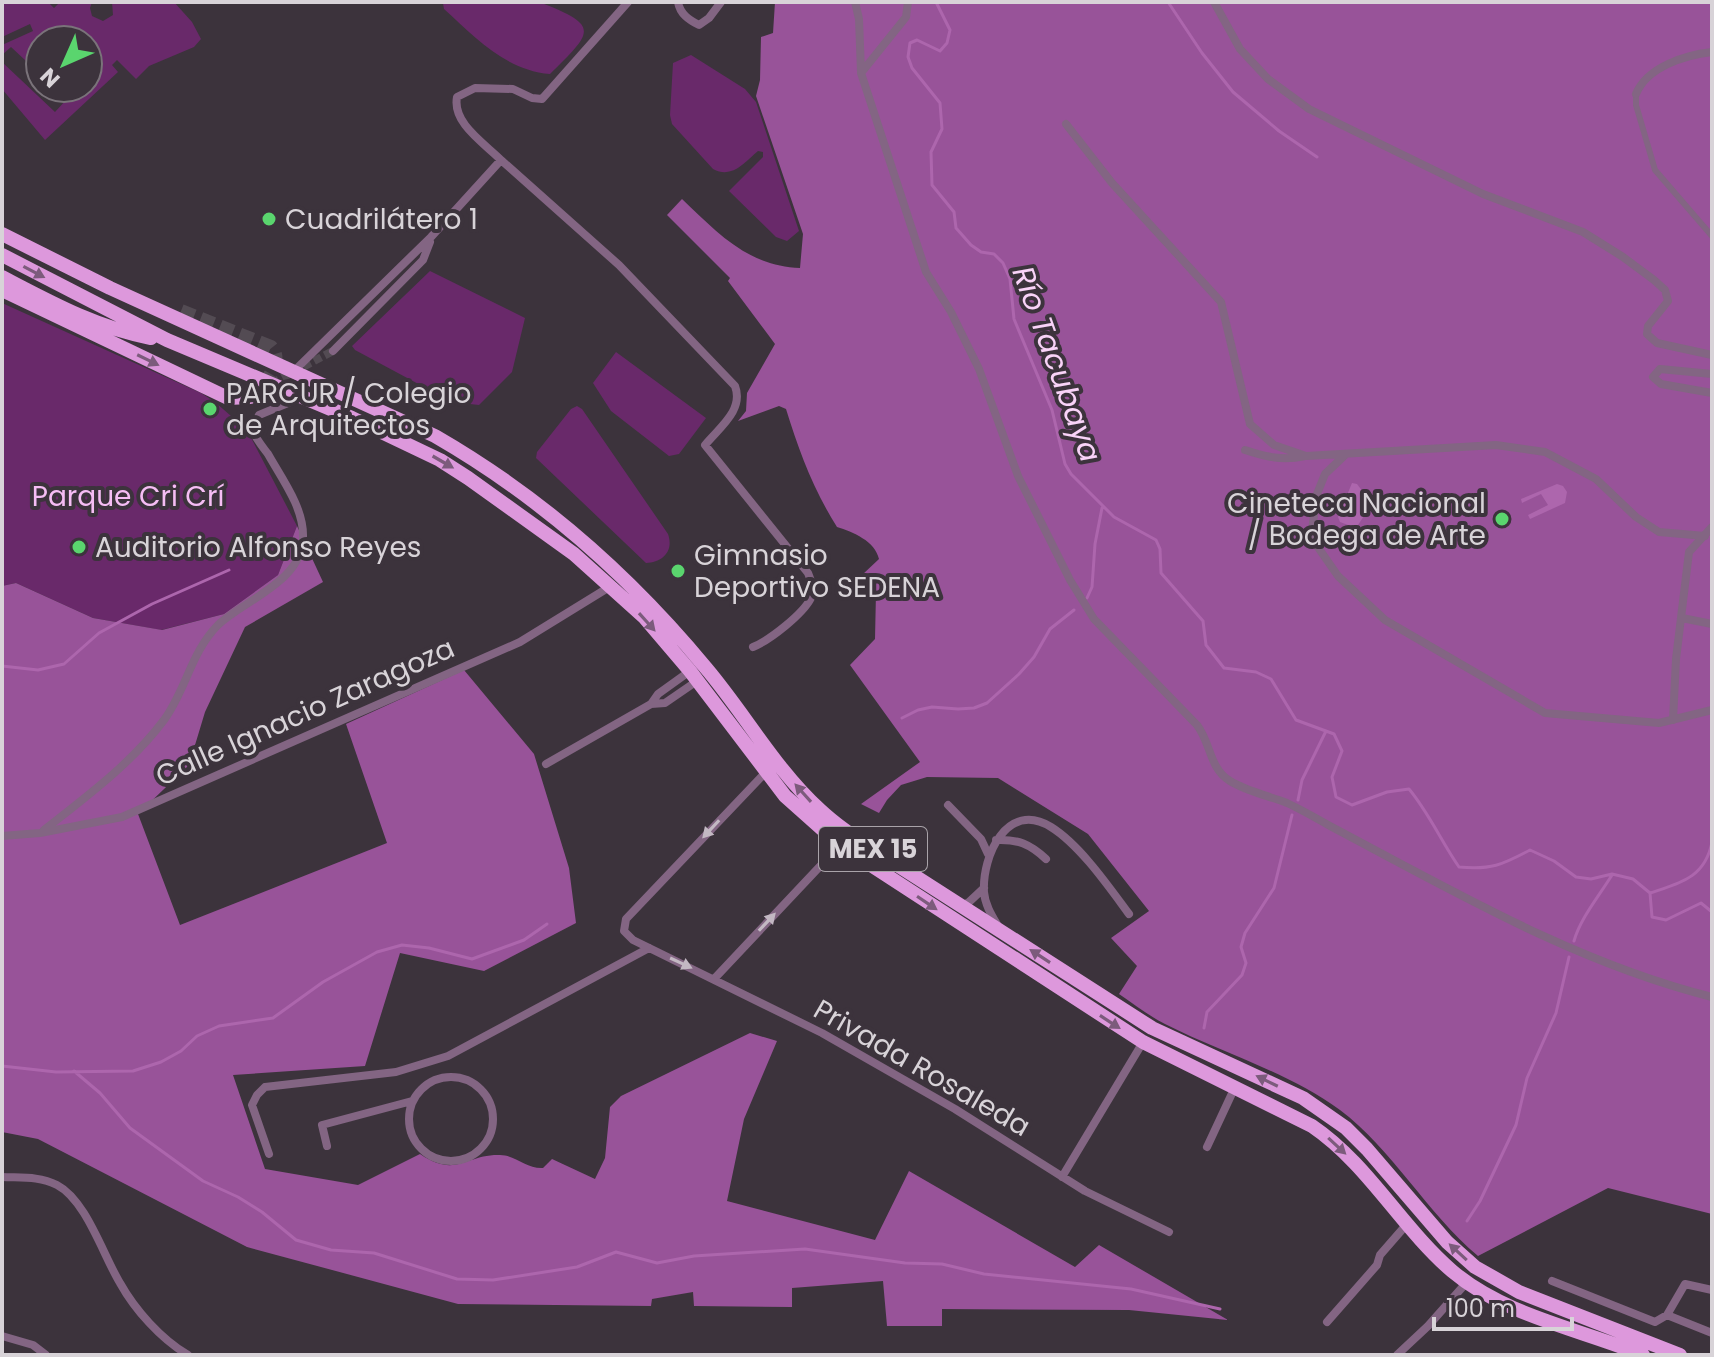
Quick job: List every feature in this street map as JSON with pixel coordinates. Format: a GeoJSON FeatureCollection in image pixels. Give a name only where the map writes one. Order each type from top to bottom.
{"type":"FeatureCollection","features":[{"type":"Feature","properties":{"kind":"highway","name":"MEX 15"},"geometry":{"type":"LineString","coordinates":[[2,234],[64,266],[435,436],[556,519],[601,557],[669,625],[708,670],[820,811],[874,850],[1152,1028],[1289,1092],[1324,1112],[1367,1149],[1459,1255],[1491,1277],[1545,1302],[1680,1355]]}},
{"type":"Feature","properties":{"kind":"highway","name":"MEX 15"},"geometry":{"type":"LineString","coordinates":[[2,255],[167,340],[303,396],[440,460],[522,514],[644,617],[693,676],[765,773],[812,823],[840,845],[1143,1042],[1288,1112],[1336,1142],[1435,1254],[1467,1282],[1535,1316],[1643,1355]]}},
{"type":"Feature","properties":{"kind":"highway"},"geometry":{"type":"LineString","coordinates":[[64,266],[80,264],[181,311]]}},
{"type":"Feature","properties":{"kind":"highway"},"geometry":{"type":"LineString","coordinates":[[2,277],[95,323],[167,340]]}},
{"type":"Feature","properties":{"kind":"highway"},"geometry":{"type":"LineString","coordinates":[[2,290],[228,398],[250,397]]}},
{"type":"Feature","properties":{"kind":"street"},"geometry":{"type":"LineString","coordinates":[[628,2],[542,99],[513,89],[475,88],[457,97],[455,108],[459,119],[619,265],[735,386],[739,396],[737,407],[705,445],[808,573],[813,587],[811,598],[795,616],[765,642],[753,647]]}},
{"type":"Feature","properties":{"kind":"street"},"geometry":{"type":"LineString","coordinates":[[678,2],[688,20],[699,25],[721,2]]}},
{"type":"Feature","properties":{"kind":"street"},"geometry":{"type":"LineString","coordinates":[[855,2],[859,19],[861,73],[926,272],[951,312],[979,369],[1018,476],[1064,568],[1094,619],[1207,738],[1216,767],[1230,781],[1290,805],[1474,902],[1594,959],[1650,980],[1712,997]]}},
{"type":"Feature","properties":{"kind":"street"},"geometry":{"type":"LineString","coordinates":[[861,73],[906,17],[908,2]]}},
{"type":"Feature","properties":{"kind":"street"},"geometry":{"type":"LineString","coordinates":[[1214,2],[1240,49],[1268,79],[1309,109],[1483,194],[1583,232],[1623,257],[1665,290],[1668,301],[1648,326],[1647,334],[1657,343],[1712,355]]}},
{"type":"Feature","properties":{"kind":"street"},"geometry":{"type":"LineString","coordinates":[[1712,52],[1695,54],[1662,68],[1644,81],[1636,94],[1636,105],[1655,170],[1712,236]]}},
{"type":"Feature","properties":{"kind":"street"},"geometry":{"type":"LineString","coordinates":[[1066,124],[1112,183],[1221,302],[1250,424],[1274,445],[1306,456]]}},
{"type":"Feature","properties":{"kind":"street"},"geometry":{"type":"LineString","coordinates":[[293,372],[431,237],[501,160]]}},
{"type":"Feature","properties":{"kind":"street"},"geometry":{"type":"LineString","coordinates":[[333,351],[423,260],[431,237]]}},
{"type":"Feature","properties":{"kind":"street"},"geometry":{"type":"LineString","coordinates":[[1712,374],[1660,369],[1653,377],[1661,384],[1712,393]]}},
{"type":"Feature","properties":{"kind":"street"},"geometry":{"type":"LineString","coordinates":[[40,833],[101,785],[165,718],[195,657],[218,626],[279,581],[297,562],[304,534],[297,506],[252,429],[259,415],[303,396]]}},
{"type":"Feature","properties":{"kind":"street"},"geometry":{"type":"LineString","coordinates":[[1245,450],[1287,460],[1306,456],[1496,445],[1545,452],[1596,479],[1636,517],[1659,532],[1705,536]]}},
{"type":"Feature","properties":{"kind":"street"},"geometry":{"type":"LineString","coordinates":[[1345,455],[1325,474],[1317,494],[1312,530],[1315,543],[1338,576],[1385,620],[1545,713],[1659,723],[1712,710]]}},
{"type":"Feature","properties":{"kind":"street"},"geometry":{"type":"LineString","coordinates":[[1673,720],[1676,659],[1689,552],[1712,527]]}},
{"type":"Feature","properties":{"kind":"street","name":"Calle Ignacio Zaragoza"},"geometry":{"type":"LineString","coordinates":[[2,836],[40,833],[122,817],[520,642],[611,586]]}},
{"type":"Feature","properties":{"kind":"street"},"geometry":{"type":"LineString","coordinates":[[1682,618],[1712,624]]}},
{"type":"Feature","properties":{"kind":"street"},"geometry":{"type":"LineString","coordinates":[[546,764],[651,704],[658,694],[693,676]]}},
{"type":"Feature","properties":{"kind":"street","name":"Privada Rosaleda"},"geometry":{"type":"LineString","coordinates":[[765,773],[626,919],[624,931],[633,940],[822,1033],[955,1109],[1085,1191],[1169,1232]]}},
{"type":"Feature","properties":{"kind":"street"},"geometry":{"type":"LineString","coordinates":[[948,805],[981,839],[988,854]]}},
{"type":"Feature","properties":{"kind":"street"},"geometry":{"type":"LineString","coordinates":[[1000,931],[987,904],[984,888],[988,854],[1007,829],[1029,821],[1052,828],[1107,884],[1129,914]]}},
{"type":"Feature","properties":{"kind":"street"},"geometry":{"type":"LineString","coordinates":[[996,840],[1023,842],[1034,847],[1046,859]]}},
{"type":"Feature","properties":{"kind":"street"},"geometry":{"type":"LineString","coordinates":[[714,979],[840,845]]}},
{"type":"Feature","properties":{"kind":"street"},"geometry":{"type":"LineString","coordinates":[[961,906],[973,900],[984,888]]}},
{"type":"Feature","properties":{"kind":"street"},"geometry":{"type":"LineString","coordinates":[[269,1154],[252,1105],[265,1087],[396,1072],[448,1056],[649,948]]}},
{"type":"Feature","properties":{"kind":"street"},"geometry":{"type":"LineString","coordinates":[[1062,1177],[1143,1042]]}},
{"type":"Feature","properties":{"kind":"street"},"geometry":{"type":"LineString","coordinates":[[448,1056],[455,1076]]}},
{"type":"Feature","properties":{"kind":"street"},"geometry":{"type":"LineString","coordinates":[[455,1076],[468,1080],[479,1087],[492,1110],[493,1123],[489,1136],[472,1156],[446,1161],[433,1157],[414,1140],[409,1127],[412,1101],[419,1090],[430,1082],[455,1076]]}},
{"type":"Feature","properties":{"kind":"street"},"geometry":{"type":"LineString","coordinates":[[1207,1147],[1235,1087]]}},
{"type":"Feature","properties":{"kind":"street"},"geometry":{"type":"LineString","coordinates":[[327,1146],[322,1125],[412,1101]]}},
{"type":"Feature","properties":{"kind":"street"},"geometry":{"type":"LineString","coordinates":[[2,1177],[41,1178],[69,1194],[84,1215],[127,1296],[163,1335],[188,1355]]}},
{"type":"Feature","properties":{"kind":"street"},"geometry":{"type":"LineString","coordinates":[[1327,1322],[1377,1265],[1380,1255],[1407,1224]]}},
{"type":"Feature","properties":{"kind":"street"},"geometry":{"type":"LineString","coordinates":[[1552,1281],[1655,1322],[1664,1319],[1683,1285],[1687,1283],[1712,1290]]}},
{"type":"Feature","properties":{"kind":"street"},"geometry":{"type":"LineString","coordinates":[[1397,1355],[1467,1282]]}},
{"type":"Feature","properties":{"kind":"street"},"geometry":{"type":"LineString","coordinates":[[1667,1315],[1712,1333]]}},
{"type":"Feature","properties":{"kind":"street"},"geometry":{"type":"LineString","coordinates":[[2,1336],[33,1345],[46,1355]]}},
{"type":"Feature","properties":{"kind":"green space"},"geometry":{"type":"Polygon","coordinates":[[[5,2],[48,2],[54,8],[60,2],[92,2],[92,16],[103,21],[113,15],[112,2],[174,2],[192,22],[201,39],[194,47],[149,66],[136,79],[117,60],[112,65],[118,72],[104,85],[104,24],[24,24],[2,37],[2,5],[5,2]]]}},
{"type":"Feature","properties":{"kind":"green space"},"geometry":{"type":"Polygon","coordinates":[[[539,2],[573,17],[584,31],[575,48],[550,74],[519,66],[492,51],[444,9],[443,3],[539,2]]]}},
{"type":"Feature","properties":{"kind":"green space"},"geometry":{"type":"Polygon","coordinates":[[[24,35],[24,59],[11,47],[2,55],[2,45],[24,35]]]}},
{"type":"Feature","properties":{"kind":"green space"},"geometry":{"type":"Polygon","coordinates":[[[691,55],[745,89],[756,102],[799,231],[787,241],[776,237],[729,191],[763,157],[763,152],[758,151],[732,171],[720,172],[713,169],[672,124],[673,63],[691,55]]]}},
{"type":"Feature","properties":{"kind":"green space"},"geometry":{"type":"Polygon","coordinates":[[[2,62],[24,83],[24,104],[47,104],[55,112],[62,104],[84,104],[45,140],[2,89],[2,62]]]}},
{"type":"Feature","properties":{"kind":"green space"},"geometry":{"type":"Polygon","coordinates":[[[430,271],[525,318],[512,372],[479,405],[452,402],[352,346],[430,271]]]}},
{"type":"Feature","properties":{"kind":"green space","name":"Parque Cri Crí"},"geometry":{"type":"Polygon","coordinates":[[[2,303],[201,393],[247,430],[297,526],[278,575],[224,614],[161,630],[93,618],[16,583],[2,586],[2,303]]]}},
{"type":"Feature","properties":{"kind":"green space"},"geometry":{"type":"Polygon","coordinates":[[[616,352],[706,418],[679,454],[669,456],[611,411],[593,383],[616,352]]]}},
{"type":"Feature","properties":{"kind":"green space"},"geometry":{"type":"Polygon","coordinates":[[[577,406],[668,534],[668,550],[662,558],[646,563],[536,458],[537,452],[571,409],[577,406]]]}},
{"type":"Feature","properties":{"kind":"shaded area"},"geometry":{"type":"Polygon","coordinates":[[[775,2],[1712,2],[1712,1214],[1608,1188],[1478,1256],[1442,1221],[1376,1143],[1340,1110],[1277,1074],[1165,1024],[1119,994],[1137,966],[1111,938],[1149,911],[1088,834],[998,778],[927,777],[901,785],[879,813],[861,804],[920,762],[850,665],[875,639],[876,592],[862,575],[879,559],[868,542],[837,527],[807,470],[786,409],[779,406],[738,421],[746,411],[747,393],[775,344],[728,281],[730,278],[667,215],[682,199],[721,235],[749,254],[781,266],[800,268],[803,234],[756,96],[760,80],[761,37],[773,33],[775,2]]]}},
{"type":"Feature","properties":{"kind":"shaded area"},"geometry":{"type":"Polygon","coordinates":[[[1352,483],[1357,484],[1372,504],[1356,528],[1340,522],[1338,517],[1352,483]]]}},
{"type":"Feature","properties":{"kind":"shaded area"},"geometry":{"type":"Polygon","coordinates":[[[1557,484],[1567,492],[1565,503],[1530,519],[1528,515],[1548,505],[1541,494],[1522,503],[1521,499],[1557,484]]]}},
{"type":"Feature","properties":{"kind":"shaded area"},"geometry":{"type":"Polygon","coordinates":[[[297,526],[323,582],[245,627],[205,712],[189,765],[138,814],[180,925],[387,843],[346,724],[464,670],[534,754],[569,868],[576,923],[484,971],[400,953],[365,1066],[233,1075],[265,1169],[358,1185],[420,1154],[443,1165],[500,1155],[537,1168],[543,1168],[552,1159],[595,1179],[605,1158],[610,1107],[621,1096],[750,1033],[777,1041],[744,1119],[727,1201],[875,1240],[909,1171],[1075,1267],[1099,1245],[1228,1320],[1129,1310],[942,1309],[942,1326],[887,1326],[883,1281],[792,1288],[792,1307],[694,1306],[693,1292],[652,1299],[651,1306],[458,1304],[247,1247],[38,1139],[2,1132],[2,586],[16,583],[93,618],[162,630],[224,614],[278,575],[297,526]]]}},
{"type":"Feature","properties":{"kind":"waterway","name":"Río Tacubaya"},"geometry":{"type":"LineString","coordinates":[[936,2],[950,30],[947,43],[940,51],[917,40],[910,43],[908,57],[912,68],[940,103],[942,129],[931,152],[932,185],[954,212],[956,228],[971,245],[981,252],[994,254],[1003,263],[1010,279],[1014,319],[1052,410],[1065,464],[1071,474],[1114,517],[1156,540],[1160,549],[1161,573],[1203,621],[1206,645],[1224,668],[1256,672],[1271,679],[1296,720],[1334,734],[1342,751],[1332,777],[1336,797],[1352,805],[1387,792],[1409,789],[1459,867],[1496,865],[1530,850],[1554,861],[1576,877],[1591,879],[1612,874],[1633,879],[1650,893],[1652,917],[1666,920],[1701,903],[1712,912]]}},
{"type":"Feature","properties":{"kind":"waterway"},"geometry":{"type":"LineString","coordinates":[[1168,2],[1233,92],[1279,131],[1317,157]]}},
{"type":"Feature","properties":{"kind":"waterway"},"geometry":{"type":"LineString","coordinates":[[1087,598],[1092,587],[1095,544],[1102,508]]}},
{"type":"Feature","properties":{"kind":"waterway"},"geometry":{"type":"LineString","coordinates":[[2,666],[38,670],[64,664],[99,633],[152,604],[229,570]]}},
{"type":"Feature","properties":{"kind":"waterway"},"geometry":{"type":"LineString","coordinates":[[902,718],[932,707],[974,708],[987,703],[1034,657],[1050,629],[1074,610]]}},
{"type":"Feature","properties":{"kind":"waterway"},"geometry":{"type":"LineString","coordinates":[[1298,800],[1302,780],[1326,731]]}},
{"type":"Feature","properties":{"kind":"waterway"},"geometry":{"type":"LineString","coordinates":[[1204,1028],[1207,1012],[1242,975],[1246,963],[1241,947],[1245,933],[1274,888],[1292,815]]}},
{"type":"Feature","properties":{"kind":"waterway"},"geometry":{"type":"LineString","coordinates":[[1650,893],[1690,877],[1704,864],[1712,842]]}},
{"type":"Feature","properties":{"kind":"waterway"},"geometry":{"type":"LineString","coordinates":[[1574,941],[1585,916],[1612,875]]}},
{"type":"Feature","properties":{"kind":"waterway"},"geometry":{"type":"LineString","coordinates":[[2,1066],[56,1072],[133,1071],[161,1062],[181,1051],[197,1036],[219,1026],[273,1018],[323,982],[377,952],[402,945],[472,959],[524,940],[547,924]]}},
{"type":"Feature","properties":{"kind":"waterway"},"geometry":{"type":"LineString","coordinates":[[1467,1221],[1480,1201],[1516,1125],[1527,1078],[1556,1013],[1569,957]]}},
{"type":"Feature","properties":{"kind":"waterway"},"geometry":{"type":"LineString","coordinates":[[74,1071],[100,1093],[130,1128],[203,1181],[262,1212],[296,1240],[331,1250],[374,1253],[457,1279],[493,1280],[577,1267],[616,1252],[657,1263],[694,1256],[805,1249],[905,1263],[942,1264],[984,1274],[1131,1289],[1220,1309]]}},
{"type":"Feature","properties":{"kind":"tunnel"},"geometry":{"type":"LineString","coordinates":[[181,311],[271,347],[275,353],[274,367],[266,381],[250,397]]}},
{"type":"Feature","properties":{"kind":"tunnel"},"geometry":{"type":"LineString","coordinates":[[261,389],[333,351]]}},
{"type":"Feature","properties":{"kind":"place","name":"Cuadrilátero 1"},"geometry":{"type":"Point","coordinates":[269,219]}},
{"type":"Feature","properties":{"kind":"place","name":"PARCUR / Colegio de Arquitectos"},"geometry":{"type":"Point","coordinates":[210,409]}},
{"type":"Feature","properties":{"kind":"place","name":"Cineteca Nacional / Bodega de Arte"},"geometry":{"type":"Point","coordinates":[1502,519]}},
{"type":"Feature","properties":{"kind":"place","name":"Auditorio Alfonso Reyes"},"geometry":{"type":"Point","coordinates":[79,547]}},
{"type":"Feature","properties":{"kind":"place","name":"Gimnasio Deportivo SEDENA"},"geometry":{"type":"Point","coordinates":[678,571]}}]}
